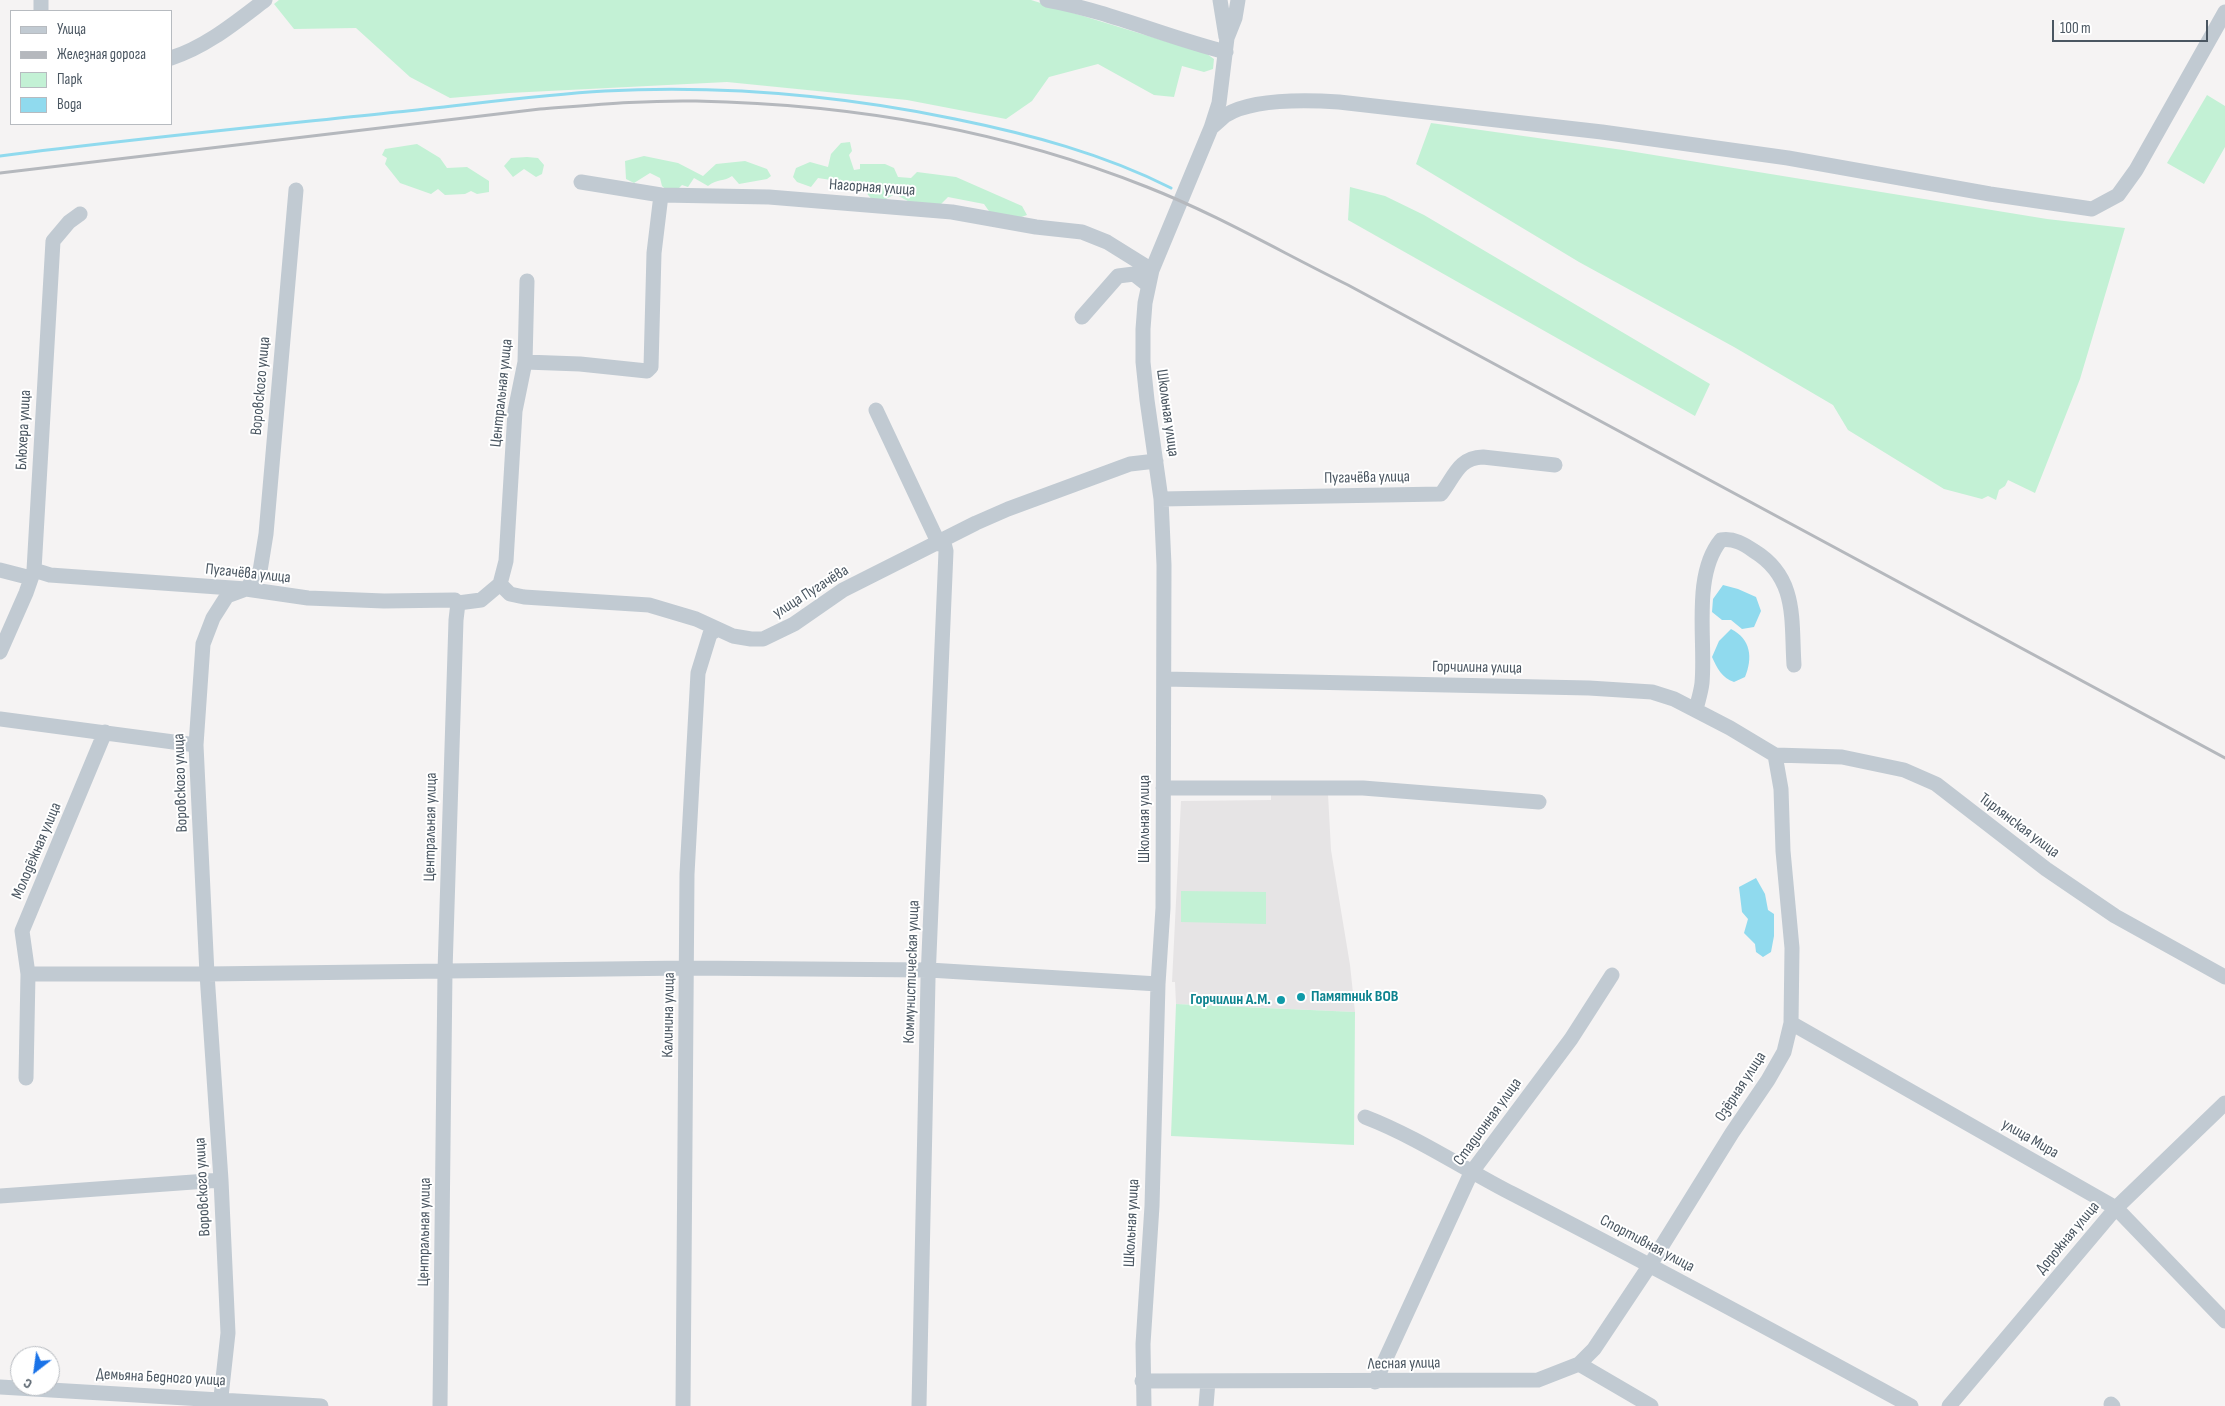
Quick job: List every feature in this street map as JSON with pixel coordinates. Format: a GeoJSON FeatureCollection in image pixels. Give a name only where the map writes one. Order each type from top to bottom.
{"type":"FeatureCollection","features":[{"type":"Feature","properties":{"kind":"street"},"geometry":{"type":"LineString","coordinates":[[172,58],[186,53],[218,34],[265,0]]}},
{"type":"Feature","properties":{"kind":"street"},"geometry":{"type":"LineString","coordinates":[[1047,0],[1070,4],[1188,42],[1227,45]]}},
{"type":"Feature","properties":{"kind":"street"},"geometry":{"type":"LineString","coordinates":[[1220,0],[1227,45]]}},
{"type":"Feature","properties":{"kind":"street"},"geometry":{"type":"LineString","coordinates":[[1227,45],[1238,0]]}},
{"type":"Feature","properties":{"kind":"street"},"geometry":{"type":"LineString","coordinates":[[1211,128],[1227,115],[1240,109],[1271,103],[1305,100],[1339,102],[1602,132],[1788,158],[1990,194],[2092,208],[2118,195],[2136,170],[2225,12]]}},
{"type":"Feature","properties":{"kind":"street","name":"Школьная улица"},"geometry":{"type":"LineString","coordinates":[[1144,1406],[1142,1381],[1152,1206],[1158,984],[1163,908],[1164,565],[1161,499],[1143,362],[1143,329],[1148,285],[1152,270],[1164,236],[1211,128],[1219,103],[1227,45]]}},
{"type":"Feature","properties":{"kind":"street","name":"Нагорная улица"},"geometry":{"type":"LineString","coordinates":[[580,182],[661,196],[769,197],[952,212],[1036,228],[1082,232],[1107,242],[1152,270]]}},
{"type":"Feature","properties":{"kind":"street","name":"Воровского улица"},"geometry":{"type":"LineString","coordinates":[[220,1402],[228,1333],[196,744],[203,644],[214,618],[227,596],[246,589],[260,571],[266,534],[296,190]]}},
{"type":"Feature","properties":{"kind":"street"},"geometry":{"type":"LineString","coordinates":[[526,362],[580,364],[647,370],[651,367],[654,253],[661,196]]}},
{"type":"Feature","properties":{"kind":"street","name":"Блюхера улица"},"geometry":{"type":"LineString","coordinates":[[0,652],[32,574],[53,241],[69,222],[80,214]]}},
{"type":"Feature","properties":{"kind":"street"},"geometry":{"type":"LineString","coordinates":[[1082,317],[1118,276],[1134,274],[1148,285]]}},
{"type":"Feature","properties":{"kind":"street","name":"Центральная улица"},"geometry":{"type":"LineString","coordinates":[[500,584],[506,561],[510,524],[515,411],[526,362],[527,281]]}},
{"type":"Feature","properties":{"kind":"street","name":"Коммунистическая улица"},"geometry":{"type":"LineString","coordinates":[[876,410],[946,551],[929,970],[919,1406]]}},
{"type":"Feature","properties":{"kind":"street","name":"Пугачёва улица"},"geometry":{"type":"LineString","coordinates":[[1161,499],[1441,494],[1454,477],[1462,462],[1473,457],[1555,465]]}},
{"type":"Feature","properties":{"kind":"street","name":"улица Пугачёва"},"geometry":{"type":"LineString","coordinates":[[500,584],[510,594],[524,597],[649,605],[696,619],[716,630],[751,639],[763,639],[794,624],[843,590],[1017,506],[1130,464],[1156,461]]}},
{"type":"Feature","properties":{"kind":"street"},"geometry":{"type":"LineString","coordinates":[[1696,709],[1702,684],[1702,603],[1706,576],[1716,547],[1721,540],[1728,539],[1742,543],[1759,554],[1777,572],[1789,593],[1794,665]]}},
{"type":"Feature","properties":{"kind":"street","name":"Пугачёва улица"},"geometry":{"type":"LineString","coordinates":[[0,570],[32,574],[246,589],[308,598],[384,601],[456,600],[458,603]]}},
{"type":"Feature","properties":{"kind":"street"},"geometry":{"type":"LineString","coordinates":[[458,603],[481,600],[500,584]]}},
{"type":"Feature","properties":{"kind":"street","name":"Центральная улица"},"geometry":{"type":"LineString","coordinates":[[440,1406],[445,971],[453,655],[458,603]]}},
{"type":"Feature","properties":{"kind":"street","name":"Калинина улица"},"geometry":{"type":"LineString","coordinates":[[683,1406],[687,874],[698,674],[710,634],[716,630]]}},
{"type":"Feature","properties":{"kind":"street","name":"Горчилина улица"},"geometry":{"type":"LineString","coordinates":[[1164,680],[1624,689],[1652,692],[1696,709],[1775,755]]}},
{"type":"Feature","properties":{"kind":"street"},"geometry":{"type":"LineString","coordinates":[[0,719],[196,744]]}},
{"type":"Feature","properties":{"kind":"street","name":"Молодёжная улица"},"geometry":{"type":"LineString","coordinates":[[26,1078],[28,974],[22,931],[105,732]]}},
{"type":"Feature","properties":{"kind":"street","name":"Тирлянская улица"},"geometry":{"type":"LineString","coordinates":[[1775,755],[1842,757],[1904,770],[1936,784],[2046,869],[2115,916],[2225,977]]}},
{"type":"Feature","properties":{"kind":"street","name":"Озёрная улица"},"geometry":{"type":"LineString","coordinates":[[1579,1364],[1594,1349],[1650,1265],[1784,1052],[1791,1023],[1792,948],[1783,851],[1781,789],[1775,755]]}},
{"type":"Feature","properties":{"kind":"street"},"geometry":{"type":"LineString","coordinates":[[1163,788],[1363,788],[1539,802]]}},
{"type":"Feature","properties":{"kind":"street"},"geometry":{"type":"LineString","coordinates":[[28,974],[207,974],[687,968],[929,970],[1158,984]]}},
{"type":"Feature","properties":{"kind":"street","name":"Стадионная улица"},"geometry":{"type":"LineString","coordinates":[[1375,1382],[1471,1173],[1571,1039],[1612,975]]}},
{"type":"Feature","properties":{"kind":"street","name":"улица Мира"},"geometry":{"type":"LineString","coordinates":[[1791,1023],[2116,1208],[2225,1321]]}},
{"type":"Feature","properties":{"kind":"street","name":"Дорожная улица"},"geometry":{"type":"LineString","coordinates":[[1949,1406],[2116,1208],[2225,1103]]}},
{"type":"Feature","properties":{"kind":"street","name":"Спортивная улица"},"geometry":{"type":"LineString","coordinates":[[1365,1117],[1409,1138],[1471,1173],[1650,1265],[1911,1406]]}},
{"type":"Feature","properties":{"kind":"street"},"geometry":{"type":"LineString","coordinates":[[0,1196],[221,1180]]}},
{"type":"Feature","properties":{"kind":"street"},"geometry":{"type":"LineString","coordinates":[[1579,1364],[1651,1406]]}},
{"type":"Feature","properties":{"kind":"street","name":"Лесная улица"},"geometry":{"type":"LineString","coordinates":[[1142,1381],[1375,1382],[1538,1380],[1579,1364]]}},
{"type":"Feature","properties":{"kind":"street"},"geometry":{"type":"LineString","coordinates":[[1206,1406],[1208,1381]]}},
{"type":"Feature","properties":{"kind":"street","name":"Демьяна Бедного улица"},"geometry":{"type":"LineString","coordinates":[[0,1387],[220,1402],[320,1406]]}},
{"type":"Feature","properties":{"kind":"shaded area"},"geometry":{"type":"Polygon","coordinates":[[[1271,792],[1328,794],[1331,850],[1350,965],[1355,1012],[1176,1004],[1175,982],[1172,982],[1181,801],[1271,800],[1271,792]]]}},
{"type":"Feature","properties":{"kind":"green space"},"geometry":{"type":"Polygon","coordinates":[[[279,0],[1031,0],[1207,54],[1214,59],[1213,69],[1204,72],[1182,66],[1174,97],[1154,95],[1098,64],[1049,77],[1032,101],[1006,119],[907,100],[727,82],[509,93],[450,98],[410,77],[356,28],[294,29],[274,4],[279,0]]]}},
{"type":"Feature","properties":{"kind":"green space"},"geometry":{"type":"Polygon","coordinates":[[[2207,95],[2225,106],[2225,147],[2204,184],[2167,163],[2207,95]]]}},
{"type":"Feature","properties":{"kind":"green space"},"geometry":{"type":"Polygon","coordinates":[[[1431,123],[1623,150],[2047,219],[2125,228],[2080,379],[2035,493],[2008,480],[2005,486],[1999,490],[1996,500],[1988,496],[1982,499],[1944,489],[1848,430],[1833,405],[1734,347],[1579,262],[1416,164],[1431,123]]]}},
{"type":"Feature","properties":{"kind":"green space"},"geometry":{"type":"Polygon","coordinates":[[[850,142],[852,151],[849,155],[854,170],[860,169],[860,164],[885,164],[894,168],[898,177],[911,178],[917,172],[956,177],[1022,206],[1027,215],[1016,219],[991,214],[984,204],[948,197],[938,207],[915,205],[895,194],[882,201],[873,201],[865,191],[846,191],[834,187],[831,180],[818,178],[811,187],[797,182],[793,177],[796,168],[810,162],[828,167],[831,154],[841,143],[850,142]]]}},
{"type":"Feature","properties":{"kind":"green space"},"geometry":{"type":"Polygon","coordinates":[[[417,144],[440,158],[447,168],[467,167],[489,181],[489,192],[477,194],[471,191],[465,194],[445,195],[438,189],[431,194],[400,183],[385,164],[387,158],[382,155],[385,149],[417,144]]]}},
{"type":"Feature","properties":{"kind":"green space"},"geometry":{"type":"Polygon","coordinates":[[[644,156],[678,163],[703,176],[716,164],[745,161],[767,169],[771,176],[767,179],[739,184],[732,176],[708,186],[694,178],[688,187],[682,185],[675,192],[670,193],[662,186],[660,178],[650,173],[634,183],[626,179],[625,161],[644,156]]]}},
{"type":"Feature","properties":{"kind":"green space"},"geometry":{"type":"Polygon","coordinates":[[[511,158],[538,158],[544,165],[542,174],[536,177],[524,169],[513,177],[504,166],[511,158]]]}},
{"type":"Feature","properties":{"kind":"green space"},"geometry":{"type":"Polygon","coordinates":[[[1350,187],[1385,196],[1424,215],[1710,384],[1695,416],[1348,220],[1350,187]]]}},
{"type":"Feature","properties":{"kind":"green space"},"geometry":{"type":"Polygon","coordinates":[[[1181,891],[1266,892],[1266,924],[1181,922],[1181,891]]]}},
{"type":"Feature","properties":{"kind":"green space"},"geometry":{"type":"Polygon","coordinates":[[[1176,1004],[1355,1012],[1354,1145],[1171,1136],[1176,1004]]]}},
{"type":"Feature","properties":{"kind":"water"},"geometry":{"type":"Polygon","coordinates":[[[1723,585],[1756,597],[1761,611],[1754,627],[1742,629],[1731,620],[1722,620],[1712,612],[1713,599],[1723,585]]]}},
{"type":"Feature","properties":{"kind":"water"},"geometry":{"type":"Polygon","coordinates":[[[1731,629],[1743,638],[1749,650],[1748,670],[1745,677],[1734,682],[1723,675],[1712,657],[1719,641],[1731,629]]]}},
{"type":"Feature","properties":{"kind":"water"},"geometry":{"type":"Polygon","coordinates":[[[1756,878],[1765,894],[1768,910],[1774,914],[1774,936],[1771,952],[1763,957],[1756,952],[1755,944],[1744,933],[1748,919],[1742,912],[1739,887],[1756,878]]]}},
{"type":"Feature","properties":{"kind":"waterway"},"geometry":{"type":"LineString","coordinates":[[0,156],[149,138],[553,95],[649,89],[694,89],[825,98],[955,119],[1011,131],[1066,146],[1119,165],[1171,188]]}},
{"type":"Feature","properties":{"kind":"railway"},"geometry":{"type":"LineString","coordinates":[[0,173],[540,109],[657,101],[754,103],[869,114],[926,124],[1038,150],[1093,167],[1173,198],[1348,285],[2225,758]]}},
{"type":"Feature","properties":{"kind":"place","name":"Памятник ВОВ"},"geometry":{"type":"Point","coordinates":[1301,997]}},
{"type":"Feature","properties":{"kind":"place","name":"Горчилин А.М."},"geometry":{"type":"Point","coordinates":[1281,1000]}}]}
